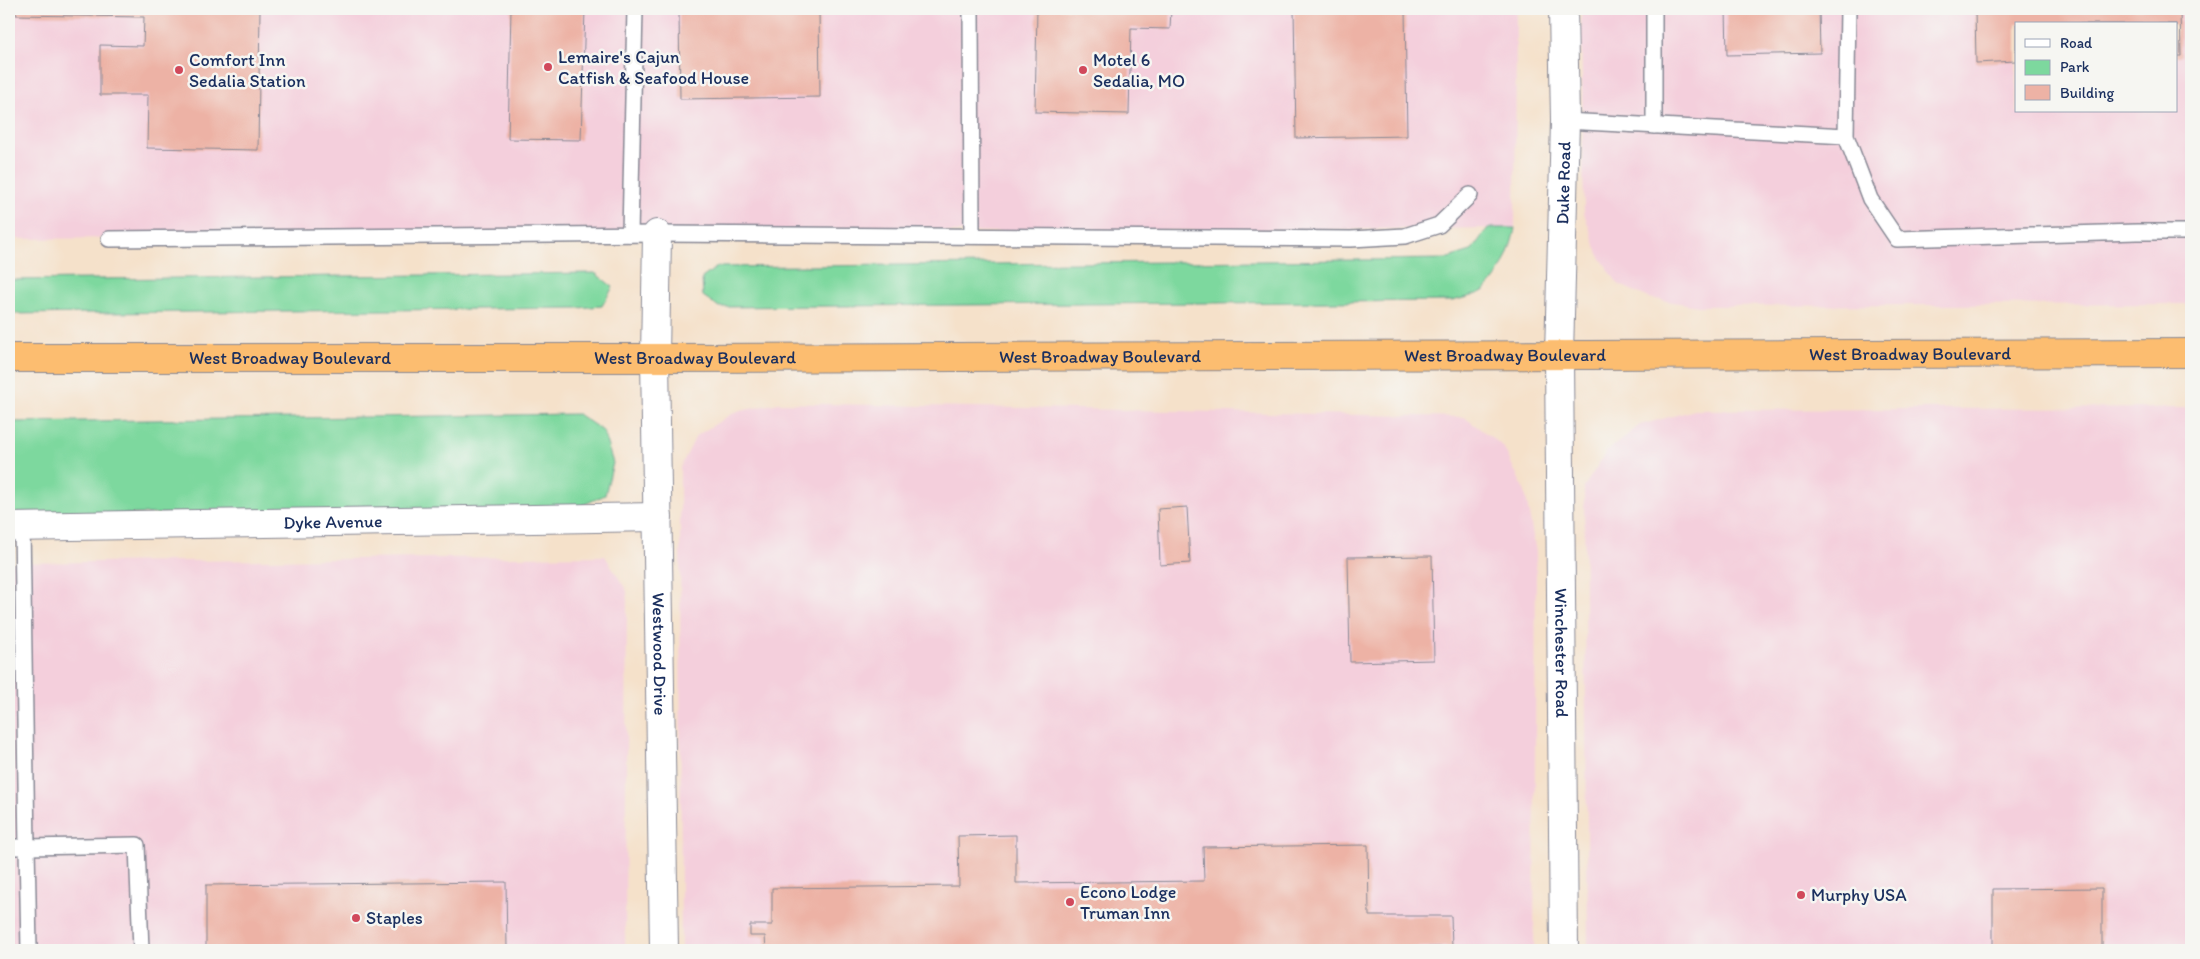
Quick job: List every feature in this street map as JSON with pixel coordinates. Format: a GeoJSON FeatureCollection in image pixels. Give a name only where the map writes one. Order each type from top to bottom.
{"type":"FeatureCollection","features":[{"type":"Feature","properties":{"kind":"highway","name":"West Broadway Boulevard"},"geometry":{"type":"LineString","coordinates":[[9,358],[2191,353]]}},
{"type":"Feature","properties":{"kind":"street","name":"Duke Road"},"geometry":{"type":"LineString","coordinates":[[1559,355],[1564,121],[1563,9]]}},
{"type":"Feature","properties":{"kind":"street","name":"Westwood Drive"},"geometry":{"type":"LineString","coordinates":[[657,234],[655,358],[664,950]]}},
{"type":"Feature","properties":{"kind":"street","name":"Winchester Road"},"geometry":{"type":"LineString","coordinates":[[1559,355],[1564,950]]}},
{"type":"Feature","properties":{"kind":"street","name":"Dyke Avenue"},"geometry":{"type":"LineString","coordinates":[[15,527],[658,517]]}},
{"type":"Feature","properties":{"kind":"lane"},"geometry":{"type":"LineString","coordinates":[[630,234],[635,9]]}},
{"type":"Feature","properties":{"kind":"lane"},"geometry":{"type":"LineString","coordinates":[[972,9],[972,236]]}},
{"type":"Feature","properties":{"kind":"lane"},"geometry":{"type":"LineString","coordinates":[[1654,9],[1654,126]]}},
{"type":"Feature","properties":{"kind":"lane"},"geometry":{"type":"LineString","coordinates":[[1848,9],[1846,136],[1870,199],[1897,239],[2191,232]]}},
{"type":"Feature","properties":{"kind":"lane"},"geometry":{"type":"LineString","coordinates":[[1564,121],[1846,136]]}},
{"type":"Feature","properties":{"kind":"lane"},"geometry":{"type":"LineString","coordinates":[[108,239],[630,234],[1351,239],[1405,236],[1439,225],[1470,195]]}},
{"type":"Feature","properties":{"kind":"lane"},"geometry":{"type":"LineString","coordinates":[[15,527],[29,950]]}},
{"type":"Feature","properties":{"kind":"lane"},"geometry":{"type":"LineString","coordinates":[[9,847],[137,845],[141,950]]}},
{"type":"Feature","properties":{"kind":"shaded area"},"geometry":{"type":"Polygon","coordinates":[[[9,9],[1516,9],[1515,228],[9,239],[9,9]]]}},
{"type":"Feature","properties":{"kind":"shaded area"},"geometry":{"type":"Polygon","coordinates":[[[1581,9],[2191,9],[2191,304],[1698,306],[1649,298],[1618,284],[1598,254],[1584,213],[1581,9]]]}},
{"type":"Feature","properties":{"kind":"shaded area"},"geometry":{"type":"Polygon","coordinates":[[[779,403],[1464,417],[1503,446],[1525,492],[1536,552],[1534,950],[681,950],[680,468],[696,436],[735,412],[779,403]]]}},
{"type":"Feature","properties":{"kind":"shaded area"},"geometry":{"type":"Polygon","coordinates":[[[2191,408],[2191,950],[1588,950],[1584,487],[1607,451],[1640,425],[1695,410],[2191,408]]]}},
{"type":"Feature","properties":{"kind":"shaded area"},"geometry":{"type":"Polygon","coordinates":[[[605,556],[627,591],[625,950],[9,950],[9,563],[605,556]]]}},
{"type":"Feature","properties":{"kind":"green space"},"geometry":{"type":"Polygon","coordinates":[[[1488,228],[1515,228],[1504,263],[1489,286],[1483,291],[1453,301],[719,307],[703,296],[702,278],[717,267],[1445,259],[1471,251],[1488,228]]]}},
{"type":"Feature","properties":{"kind":"green space"},"geometry":{"type":"Polygon","coordinates":[[[595,273],[613,287],[602,306],[578,308],[9,314],[9,280],[595,273]]]}},
{"type":"Feature","properties":{"kind":"green space"},"geometry":{"type":"Polygon","coordinates":[[[578,414],[603,431],[613,463],[605,495],[570,511],[9,515],[9,422],[578,414]]]}},
{"type":"Feature","properties":{"kind":"building","name":"Comfort Inn Sedalia Station"},"geometry":{"type":"Polygon","coordinates":[[[16,9],[260,9],[258,150],[147,148],[148,95],[100,95],[100,45],[143,46],[144,17],[16,15],[16,9]]]}},
{"type":"Feature","properties":{"kind":"building"},"geometry":{"type":"Polygon","coordinates":[[[511,9],[585,9],[581,140],[508,139],[511,9]]]}},
{"type":"Feature","properties":{"kind":"building"},"geometry":{"type":"Polygon","coordinates":[[[679,9],[819,9],[820,97],[680,99],[679,9]]]}},
{"type":"Feature","properties":{"kind":"building","name":"Motel 6 Sedalia, MO"},"geometry":{"type":"Polygon","coordinates":[[[1037,9],[1171,9],[1170,29],[1131,28],[1129,114],[1035,112],[1037,9]]]}},
{"type":"Feature","properties":{"kind":"building"},"geometry":{"type":"Polygon","coordinates":[[[1294,9],[1405,9],[1407,136],[1296,138],[1294,9]]]}},
{"type":"Feature","properties":{"kind":"building"},"geometry":{"type":"Polygon","coordinates":[[[1726,9],[1819,9],[1820,53],[1727,55],[1726,9]]]}},
{"type":"Feature","properties":{"kind":"building"},"geometry":{"type":"Polygon","coordinates":[[[1975,9],[2180,9],[2181,56],[2178,56],[2178,22],[2015,22],[2015,61],[1976,63],[1975,9]]]}},
{"type":"Feature","properties":{"kind":"building"},"geometry":{"type":"Polygon","coordinates":[[[1187,507],[1190,563],[1160,565],[1158,509],[1187,507]]]}},
{"type":"Feature","properties":{"kind":"building"},"geometry":{"type":"Polygon","coordinates":[[[1432,556],[1434,660],[1350,662],[1348,557],[1432,556]]]}},
{"type":"Feature","properties":{"kind":"building","name":"Econo Lodge Truman Inn"},"geometry":{"type":"Polygon","coordinates":[[[1016,835],[1016,883],[1204,881],[1203,847],[1368,845],[1369,916],[1451,916],[1452,947],[1359,948],[1359,950],[766,950],[765,936],[750,936],[750,925],[772,925],[772,888],[959,886],[958,836],[1016,835]]]}},
{"type":"Feature","properties":{"kind":"building","name":"Staples"},"geometry":{"type":"Polygon","coordinates":[[[506,882],[507,950],[206,950],[206,885],[506,882]]]}},
{"type":"Feature","properties":{"kind":"building"},"geometry":{"type":"Polygon","coordinates":[[[2102,888],[2102,950],[1993,950],[1993,889],[2102,888]]]}},
{"type":"Feature","properties":{"kind":"place","name":"Lemaire's Cajun Catfish & Seafood House"},"geometry":{"type":"Point","coordinates":[548,67]}},
{"type":"Feature","properties":{"kind":"place","name":"Comfort Inn Sedalia Station"},"geometry":{"type":"Point","coordinates":[179,70]}},
{"type":"Feature","properties":{"kind":"place","name":"Motel 6 Sedalia, MO"},"geometry":{"type":"Point","coordinates":[1083,70]}},
{"type":"Feature","properties":{"kind":"place","name":"Murphy USA"},"geometry":{"type":"Point","coordinates":[1801,895]}},
{"type":"Feature","properties":{"kind":"place","name":"Econo Lodge Truman Inn"},"geometry":{"type":"Point","coordinates":[1070,902]}},
{"type":"Feature","properties":{"kind":"place","name":"Staples"},"geometry":{"type":"Point","coordinates":[356,918]}}]}
